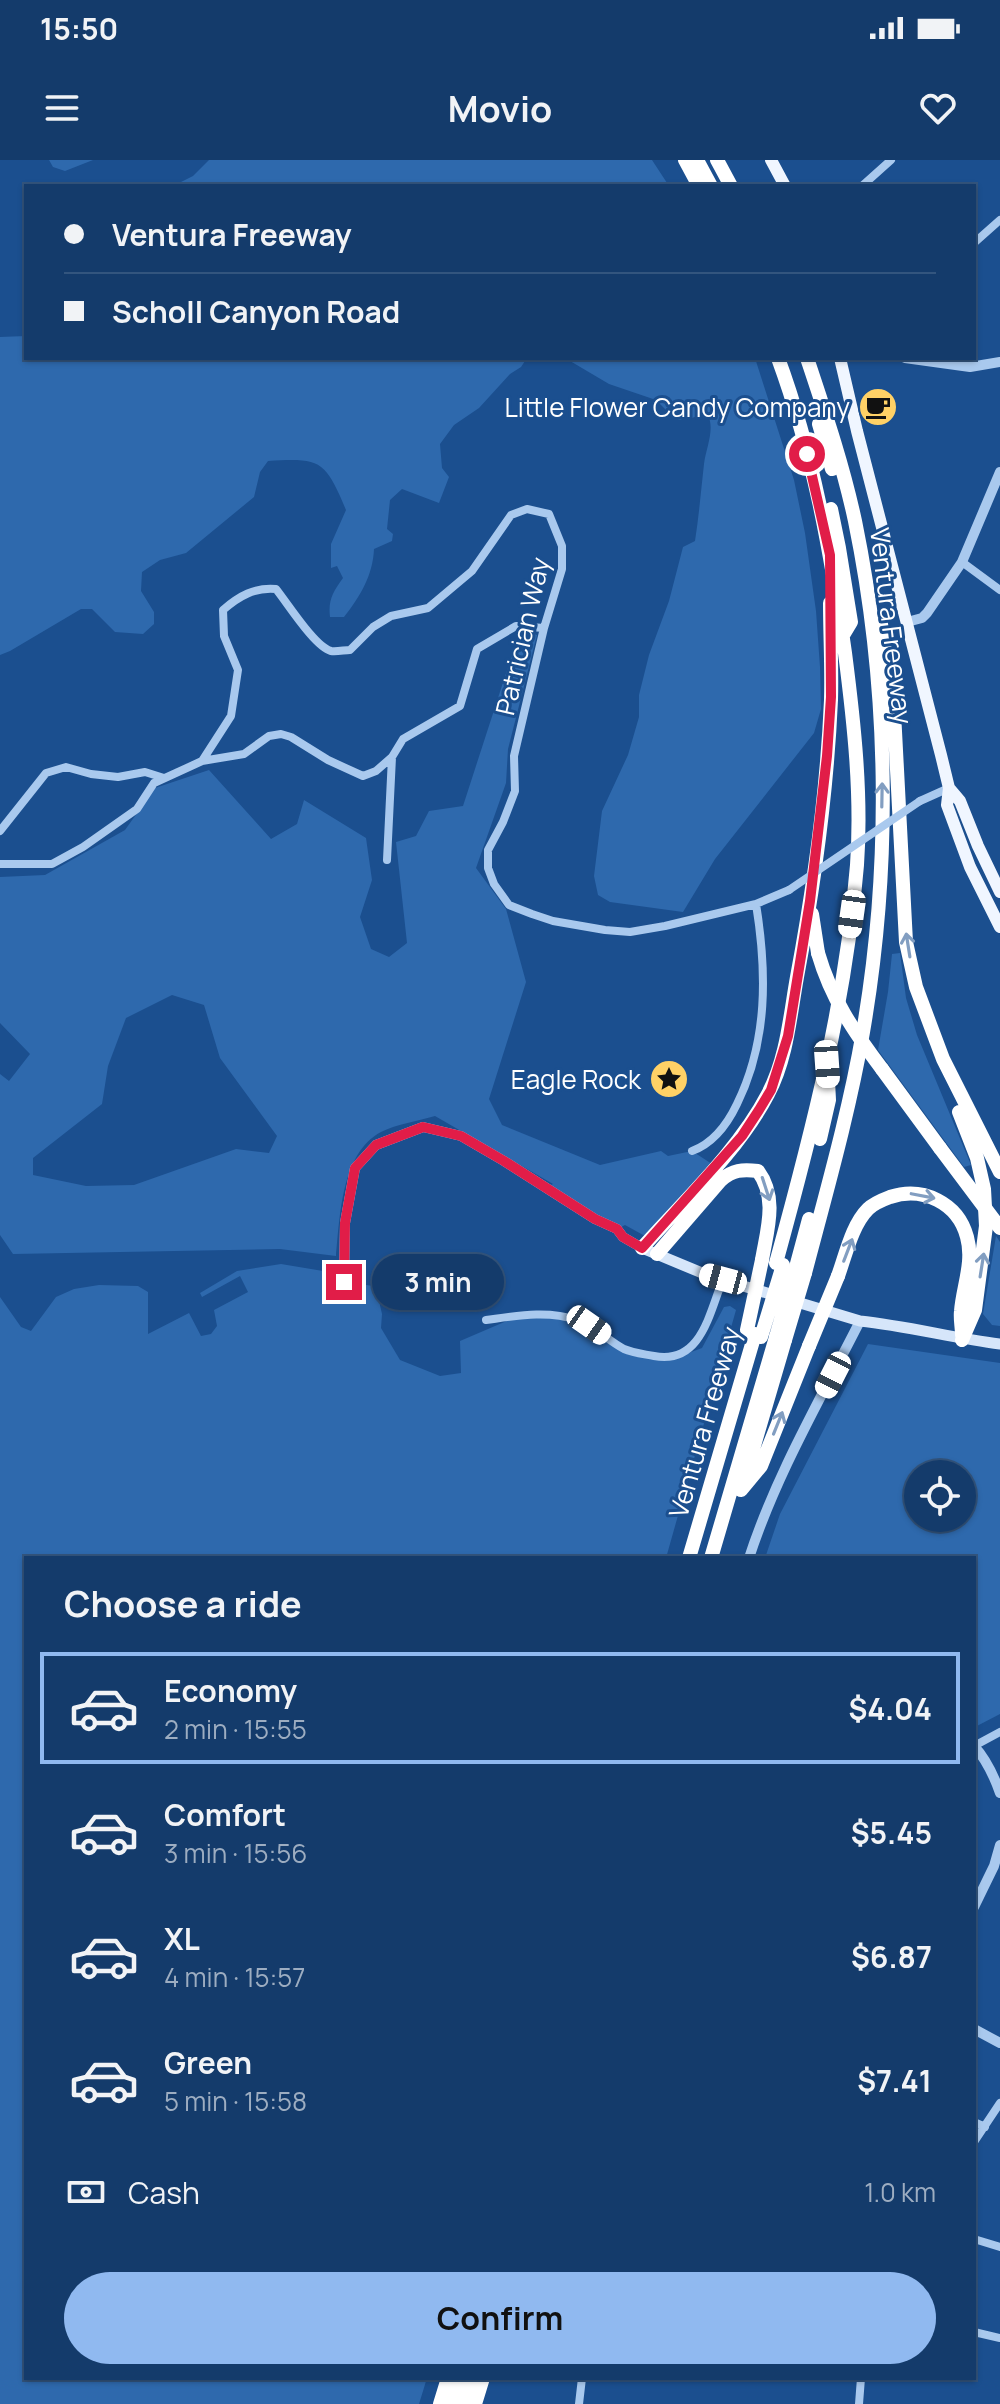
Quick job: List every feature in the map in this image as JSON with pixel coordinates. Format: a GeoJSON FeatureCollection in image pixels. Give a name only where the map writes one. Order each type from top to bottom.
{"type":"FeatureCollection","features":[{"type":"Feature","properties":{"kind":"highway"},"geometry":{"type":"LineString","coordinates":[[685,160],[698,184]]}},
{"type":"Feature","properties":{"kind":"highway"},"geometry":{"type":"LineString","coordinates":[[697,160],[710,184]]}},
{"type":"Feature","properties":{"kind":"highway"},"geometry":{"type":"LineString","coordinates":[[707,160],[720,184]]}},
{"type":"Feature","properties":{"kind":"highway"},"geometry":{"type":"LineString","coordinates":[[717,160],[730,184]]}},
{"type":"Feature","properties":{"kind":"highway","name":"Ventura Freeway"},"geometry":{"type":"LineString","coordinates":[[690,1556],[723,1442],[765,1335],[784,1266],[827,1064],[843,974],[857,862],[852,704],[830,555],[815,480],[779,360]]}},
{"type":"Feature","properties":{"kind":"highway"},"geometry":{"type":"LineString","coordinates":[[789,360],[820,464],[839,548],[851,622],[842,637]]}},
{"type":"Feature","properties":{"kind":"highway"},"geometry":{"type":"LineString","coordinates":[[798,360],[838,489],[862,618],[874,639]]}},
{"type":"Feature","properties":{"kind":"highway","name":"Ventura Freeway"},"geometry":{"type":"LineString","coordinates":[[784,1266],[851,1094],[872,967],[880,887],[882,722],[874,639],[854,520],[836,444],[808,360]]}},
{"type":"Feature","properties":{"kind":"highway"},"geometry":{"type":"LineString","coordinates":[[854,520],[869,555],[894,712],[906,942],[927,1030],[977,1158],[984,1189],[984,1253],[975,1310],[962,1340]]}},
{"type":"Feature","properties":{"kind":"highway"},"geometry":{"type":"LineString","coordinates":[[642,1248],[742,1136],[771,1090],[788,1036],[810,901],[827,756],[831,697],[830,555]]}},
{"type":"Feature","properties":{"kind":"highway"},"geometry":{"type":"LineString","coordinates":[[810,901],[818,953],[834,999],[852,1030],[1000,1228]]}},
{"type":"Feature","properties":{"kind":"highway"},"geometry":{"type":"LineString","coordinates":[[916,987],[943,1059],[1000,1172]]}},
{"type":"Feature","properties":{"kind":"highway"},"geometry":{"type":"LineString","coordinates":[[657,1254],[729,1173],[758,1171],[770,1193],[770,1210],[784,1266],[699,1556]]}},
{"type":"Feature","properties":{"kind":"highway"},"geometry":{"type":"LineString","coordinates":[[741,1490],[761,1466],[858,1224],[868,1209],[879,1201],[908,1193],[924,1194],[951,1209],[960,1220],[970,1254],[961,1311],[962,1340]]}},
{"type":"Feature","properties":{"kind":"highway"},"geometry":{"type":"LineString","coordinates":[[711,1556],[784,1266]]}},
{"type":"Feature","properties":{"kind":"highway","name":"Ventura Freeway"},"geometry":{"type":"LineString","coordinates":[[722,1556],[741,1490],[765,1335]]}},
{"type":"Feature","properties":{"kind":"highway"},"geometry":{"type":"LineString","coordinates":[[440,2404],[447,2380]]}},
{"type":"Feature","properties":{"kind":"highway"},"geometry":{"type":"LineString","coordinates":[[451,2404],[457,2380]]}},
{"type":"Feature","properties":{"kind":"highway"},"geometry":{"type":"LineString","coordinates":[[464,2404],[470,2380]]}},
{"type":"Feature","properties":{"kind":"highway"},"geometry":{"type":"LineString","coordinates":[[475,2404],[482,2380]]}},
{"type":"Feature","properties":{"kind":"main road"},"geometry":{"type":"LineString","coordinates":[[771,160],[784,184]]}},
{"type":"Feature","properties":{"kind":"main road"},"geometry":{"type":"LineString","coordinates":[[841,360],[949,788],[947,805],[970,867],[1000,927]]}},
{"type":"Feature","properties":{"kind":"main road"},"geometry":{"type":"LineString","coordinates":[[949,788],[960,801],[1000,892]]}},
{"type":"Feature","properties":{"kind":"main road"},"geometry":{"type":"LineString","coordinates":[[642,1248],[723,1279],[860,1321],[1000,1344]]}},
{"type":"Feature","properties":{"kind":"street"},"geometry":{"type":"LineString","coordinates":[[864,184],[891,160]]}},
{"type":"Feature","properties":{"kind":"street"},"geometry":{"type":"LineString","coordinates":[[976,241],[1000,220]]}},
{"type":"Feature","properties":{"kind":"street"},"geometry":{"type":"LineString","coordinates":[[920,360],[970,367],[1000,362]]}},
{"type":"Feature","properties":{"kind":"street"},"geometry":{"type":"LineString","coordinates":[[907,622],[922,618],[927,613],[962,562],[1000,472]]}},
{"type":"Feature","properties":{"kind":"street","name":"Patrician Way"},"geometry":{"type":"LineString","coordinates":[[202,761],[231,716],[238,670],[224,636],[223,610],[239,596],[265,588],[276,589],[298,615],[311,637],[330,651],[350,650],[373,627],[391,616],[428,608],[472,571],[511,515],[527,509],[549,514],[562,546],[562,569],[544,628],[514,756],[515,791],[488,850],[488,868],[494,884],[509,905],[553,921],[630,932],[756,904],[789,890],[920,801],[949,788]]}},
{"type":"Feature","properties":{"kind":"street"},"geometry":{"type":"LineString","coordinates":[[962,562],[1000,590]]}},
{"type":"Feature","properties":{"kind":"street"},"geometry":{"type":"LineString","coordinates":[[0,864],[52,864],[83,847],[137,809],[154,783],[202,761],[244,754],[269,736],[281,734],[291,737],[328,760],[363,776],[376,771],[392,757],[403,739],[460,706],[477,649],[516,626],[544,628]]}},
{"type":"Feature","properties":{"kind":"street"},"geometry":{"type":"LineString","coordinates":[[387,860],[392,757]]}},
{"type":"Feature","properties":{"kind":"street"},"geometry":{"type":"LineString","coordinates":[[0,831],[46,773],[66,767],[118,777],[145,772],[165,778]]}},
{"type":"Feature","properties":{"kind":"street"},"geometry":{"type":"LineString","coordinates":[[692,1151],[711,1141],[733,1114],[755,1058],[763,1003],[763,962],[756,904]]}},
{"type":"Feature","properties":{"kind":"street"},"geometry":{"type":"LineString","coordinates":[[344,1282],[345,1223],[355,1168],[376,1145],[423,1127],[461,1136],[595,1219],[617,1229],[623,1237],[642,1248]]}},
{"type":"Feature","properties":{"kind":"street"},"geometry":{"type":"LineString","coordinates":[[486,1320],[527,1314],[573,1319],[589,1325],[625,1350],[660,1357],[676,1356],[692,1349],[698,1340],[723,1279]]}},
{"type":"Feature","properties":{"kind":"street"},"geometry":{"type":"LineString","coordinates":[[750,1556],[779,1484],[860,1321]]}},
{"type":"Feature","properties":{"kind":"street"},"geometry":{"type":"LineString","coordinates":[[976,1745],[1000,1732]]}},
{"type":"Feature","properties":{"kind":"street"},"geometry":{"type":"LineString","coordinates":[[976,1749],[994,1777],[1000,1793]]}},
{"type":"Feature","properties":{"kind":"street"},"geometry":{"type":"LineString","coordinates":[[976,1903],[994,1866],[1000,1845]]}},
{"type":"Feature","properties":{"kind":"street"},"geometry":{"type":"LineString","coordinates":[[976,2030],[1000,2043]]}},
{"type":"Feature","properties":{"kind":"street"},"geometry":{"type":"LineString","coordinates":[[976,2139],[1000,2103]]}},
{"type":"Feature","properties":{"kind":"street"},"geometry":{"type":"LineString","coordinates":[[976,2123],[985,2127]]}},
{"type":"Feature","properties":{"kind":"street"},"geometry":{"type":"LineString","coordinates":[[976,2240],[1000,2247]]}},
{"type":"Feature","properties":{"kind":"street"},"geometry":{"type":"LineString","coordinates":[[976,2332],[1000,2338]]}},
{"type":"Feature","properties":{"kind":"street"},"geometry":{"type":"LineString","coordinates":[[579,2404],[582,2380]]}},
{"type":"Feature","properties":{"kind":"street"},"geometry":{"type":"LineString","coordinates":[[859,2404],[861,2380]]}},
{"type":"Feature","properties":{"kind":"shaded area"},"geometry":{"type":"Polygon","coordinates":[[[49,160],[93,160],[65,171],[53,167],[49,160]]]}},
{"type":"Feature","properties":{"kind":"shaded area"},"geometry":{"type":"Polygon","coordinates":[[[209,160],[652,160],[668,184],[177,184],[193,176],[209,160]]]}},
{"type":"Feature","properties":{"kind":"shaded area"},"geometry":{"type":"Polygon","coordinates":[[[24,336],[24,360],[526,360],[479,408],[454,425],[440,444],[442,468],[449,477],[439,503],[402,489],[390,500],[387,529],[393,534],[392,541],[374,549],[365,585],[344,617],[330,617],[332,596],[343,578],[337,566],[331,568],[331,544],[346,510],[339,493],[319,466],[300,460],[268,461],[260,472],[254,497],[186,553],[160,560],[142,572],[141,591],[154,612],[154,624],[143,634],[115,632],[92,609],[81,609],[0,655],[0,337],[24,336]]]}},
{"type":"Feature","properties":{"kind":"shaded area"},"geometry":{"type":"Polygon","coordinates":[[[568,360],[756,360],[794,480],[816,611],[821,709],[814,733],[715,859],[683,912],[610,902],[598,895],[594,876],[602,811],[628,755],[639,717],[639,695],[649,655],[669,601],[683,547],[695,541],[710,421],[708,415],[676,420],[656,400],[609,384],[568,360]]]}},
{"type":"Feature","properties":{"kind":"shaded area"},"geometry":{"type":"Polygon","coordinates":[[[520,630],[537,635],[508,749],[506,783],[476,868],[506,909],[526,982],[489,1099],[502,1125],[600,1165],[661,1151],[668,1156],[692,1151],[712,1164],[645,1236],[625,1225],[617,1229],[544,1188],[553,1184],[435,1116],[381,1132],[358,1155],[345,1187],[336,1256],[280,1249],[13,1254],[0,1235],[0,1074],[9,1081],[30,1054],[0,1023],[0,877],[45,875],[125,830],[155,788],[209,770],[271,839],[297,824],[304,800],[366,838],[372,880],[360,917],[371,949],[389,957],[407,943],[396,842],[416,836],[429,811],[463,806],[520,630]],[[172,995],[126,1018],[108,1066],[102,1104],[33,1158],[33,1175],[86,1186],[134,1185],[236,1149],[269,1153],[277,1136],[220,1058],[204,1005],[172,995]]]}},
{"type":"Feature","properties":{"kind":"shaded area"},"geometry":{"type":"Polygon","coordinates":[[[900,953],[906,998],[917,1035],[971,1165],[964,1167],[878,1050],[892,954],[900,953]]]}},
{"type":"Feature","properties":{"kind":"shaded area"},"geometry":{"type":"Polygon","coordinates":[[[996,1236],[1000,1242],[1000,1326],[992,1325],[983,1314],[996,1236]]]}},
{"type":"Feature","properties":{"kind":"shaded area"},"geometry":{"type":"Polygon","coordinates":[[[281,1264],[353,1276],[353,1283],[373,1286],[382,1314],[381,1328],[400,1360],[440,1376],[461,1373],[460,1341],[509,1320],[553,1317],[578,1323],[629,1355],[667,1361],[702,1348],[724,1307],[730,1306],[736,1310],[667,1556],[24,1556],[24,2380],[426,2380],[419,2404],[0,2404],[0,1297],[21,1327],[31,1331],[56,1297],[74,1289],[99,1285],[138,1286],[148,1292],[148,1334],[189,1313],[201,1336],[211,1334],[217,1326],[214,1310],[248,1292],[240,1276],[202,1297],[200,1293],[237,1271],[281,1264]]]}},
{"type":"Feature","properties":{"kind":"shaded area"},"geometry":{"type":"Polygon","coordinates":[[[868,1344],[1000,1363],[1000,1714],[976,1726],[976,1556],[766,1556],[780,1514],[868,1344]]]}},
{"type":"Feature","properties":{"kind":"place","name":"Little Flower Candy Company"},"geometry":{"type":"Point","coordinates":[878,407]}},
{"type":"Feature","properties":{"kind":"place","name":"Eagle Rock"},"geometry":{"type":"Point","coordinates":[669,1079]}},
{"type":"Feature","properties":{"kind":"route"},"geometry":{"type":"LineString","coordinates":[[344,1282],[345,1223],[355,1168],[376,1145],[423,1127],[461,1136],[595,1219],[617,1229],[623,1237],[642,1248],[742,1136],[771,1090],[788,1036],[810,901],[831,697],[830,555],[807,454]]}}]}
